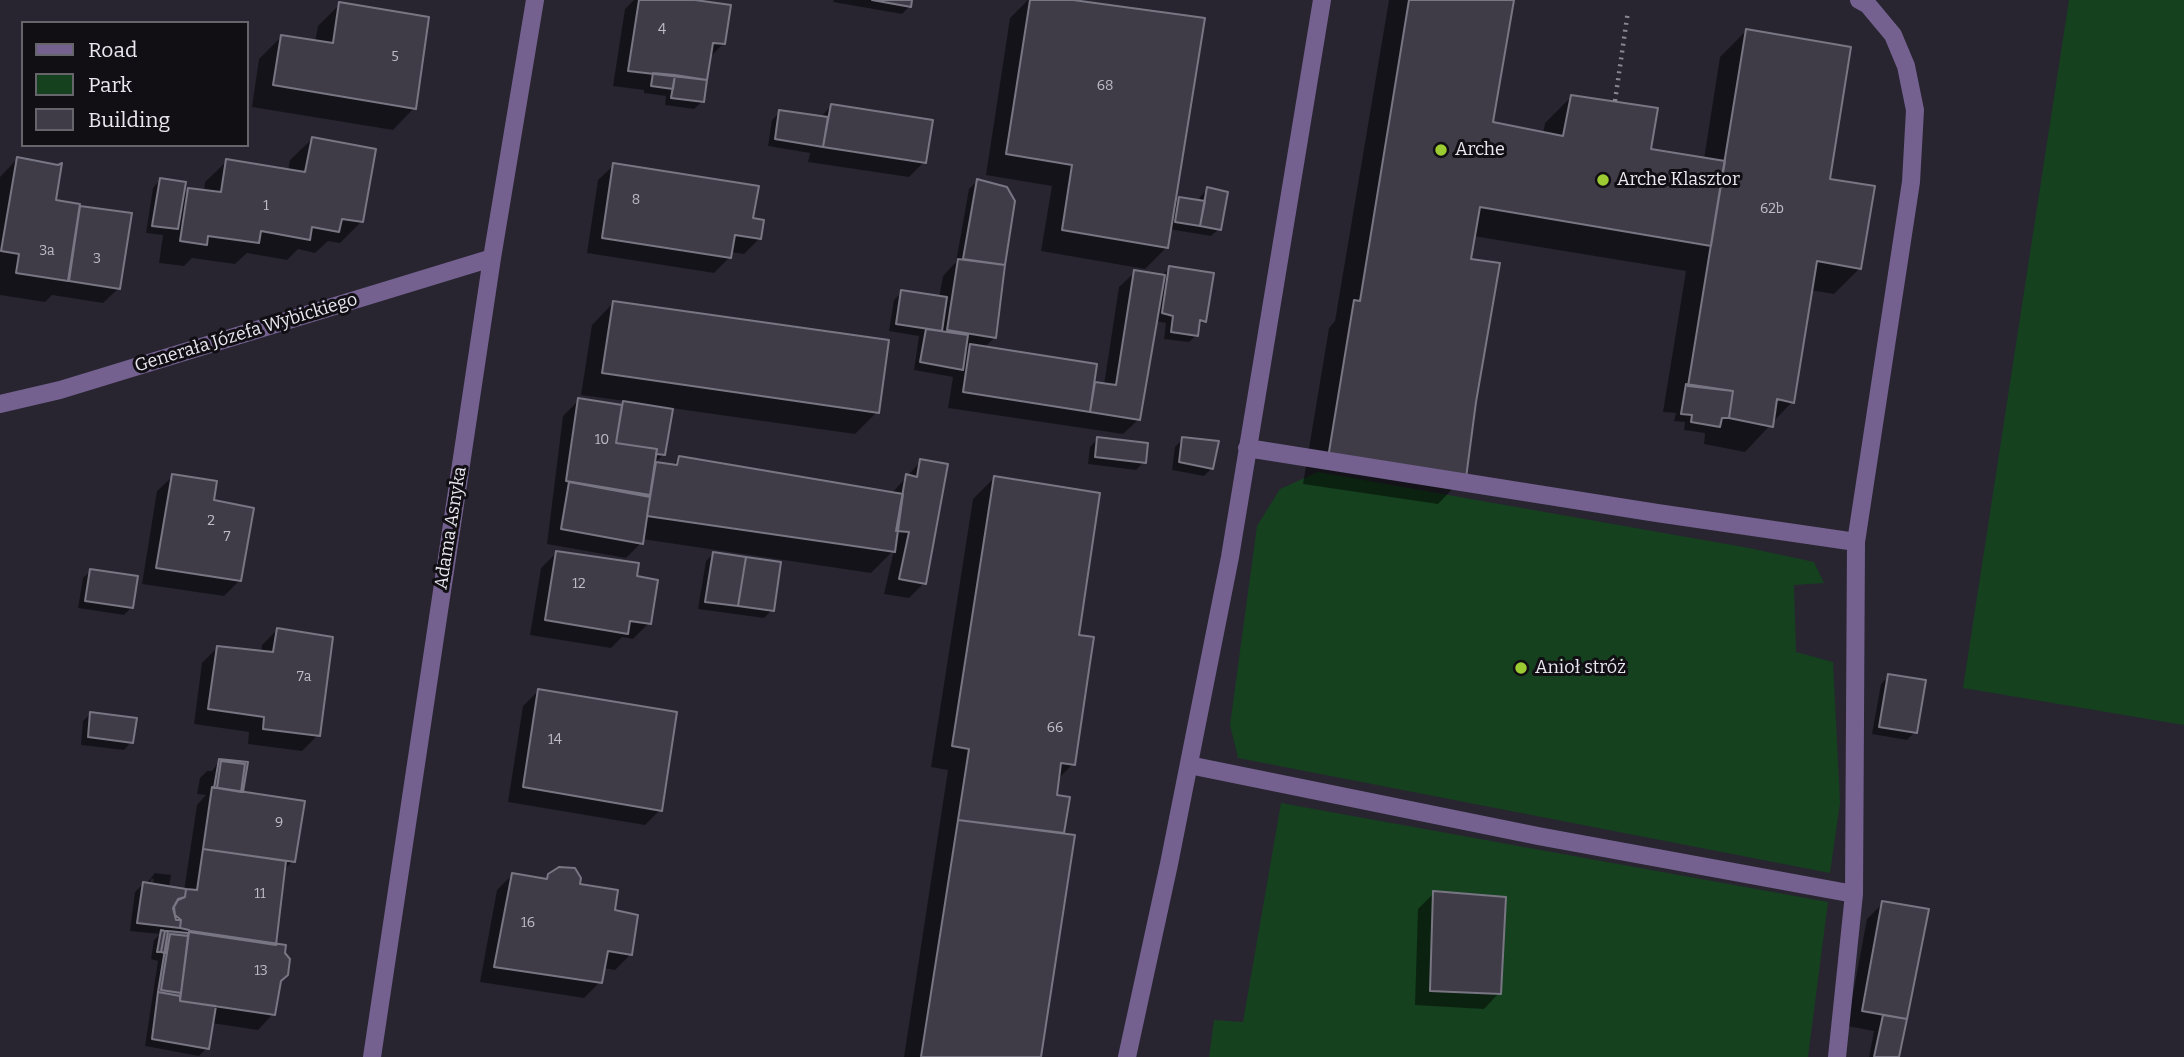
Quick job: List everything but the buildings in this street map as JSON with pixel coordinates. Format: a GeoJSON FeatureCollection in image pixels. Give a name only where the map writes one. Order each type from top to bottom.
{"type":"FeatureCollection","features":[{"type":"Feature","properties":{"kind":"street","name":"Adama Asnyka"},"geometry":{"type":"LineString","coordinates":[[372,1057],[492,258],[535,0]]}},
{"type":"Feature","properties":{"kind":"street"},"geometry":{"type":"LineString","coordinates":[[1127,1057],[1230,557],[1322,0]]}},
{"type":"Feature","properties":{"kind":"street"},"geometry":{"type":"LineString","coordinates":[[1838,1057],[1854,894],[1856,542],[1911,182],[1915,110],[1906,66],[1893,35],[1868,5],[1859,0]]}},
{"type":"Feature","properties":{"kind":"street","name":"Generała Józefa Wybickiego"},"geometry":{"type":"LineString","coordinates":[[0,404],[73,386],[492,258]]}},
{"type":"Feature","properties":{"kind":"street"},"geometry":{"type":"LineString","coordinates":[[1247,448],[1856,542]]}},
{"type":"Feature","properties":{"kind":"street"},"geometry":{"type":"LineString","coordinates":[[1189,765],[1538,836],[1854,894]]}},
{"type":"Feature","properties":{"kind":"path"},"geometry":{"type":"LineString","coordinates":[[1615,101],[1628,11]]}},
{"type":"Feature","properties":{"kind":"green space"},"geometry":{"type":"Polygon","coordinates":[[[2069,0],[2184,0],[2184,725],[1963,688],[2069,0]]]}},
{"type":"Feature","properties":{"kind":"green space"},"geometry":{"type":"Polygon","coordinates":[[[1318,472],[1749,548],[1814,562],[1824,583],[1794,585],[1796,652],[1833,662],[1840,803],[1830,873],[1238,758],[1230,725],[1257,526],[1280,489],[1318,472]]]}},
{"type":"Feature","properties":{"kind":"green space"},"geometry":{"type":"Polygon","coordinates":[[[1281,803],[1828,902],[1808,1057],[1209,1057],[1214,1020],[1243,1022],[1281,803]]]}},
{"type":"Feature","properties":{"kind":"place","name":"Arche"},"geometry":{"type":"Point","coordinates":[1441,150]}},
{"type":"Feature","properties":{"kind":"place","name":"Arche Klasztor"},"geometry":{"type":"Point","coordinates":[1603,180]}},
{"type":"Feature","properties":{"kind":"place","name":"Anioł stróż"},"geometry":{"type":"Point","coordinates":[1521,668]}}]}
